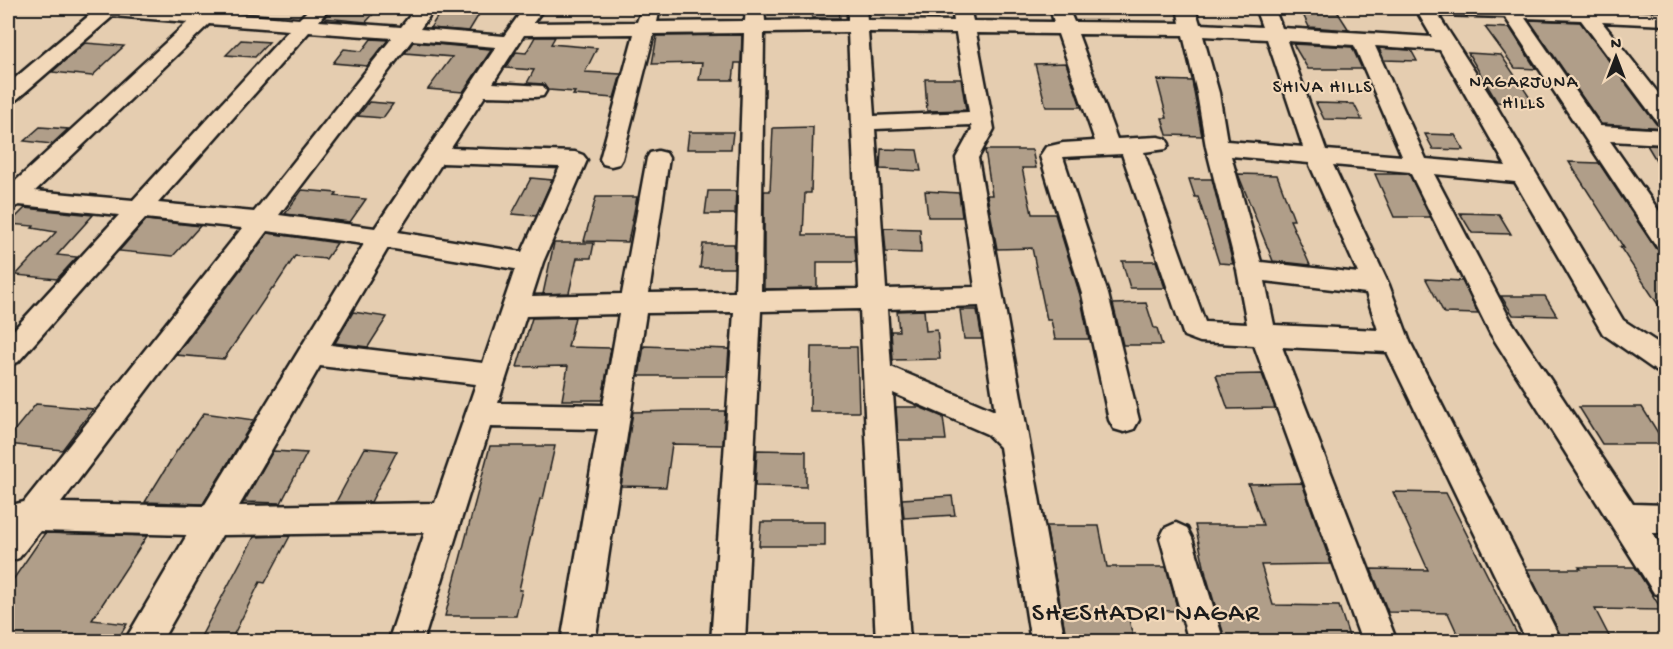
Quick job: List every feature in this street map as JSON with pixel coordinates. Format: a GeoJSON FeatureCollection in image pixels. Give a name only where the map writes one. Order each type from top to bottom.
{"type":"FeatureCollection","features":[{"type":"Feature","properties":{"kind":"street"},"geometry":{"type":"LineString","coordinates":[[8,95],[102,8],[211,12],[405,34],[514,35],[648,17],[1188,18],[1276,33],[1447,44]]}},
{"type":"Feature","properties":{"kind":"street"},"geometry":{"type":"LineString","coordinates":[[8,354],[320,8]]}},
{"type":"Feature","properties":{"kind":"street"},"geometry":{"type":"LineString","coordinates":[[8,547],[19,516],[260,221],[426,8]]}},
{"type":"Feature","properties":{"kind":"street"},"geometry":{"type":"LineString","coordinates":[[141,642],[381,238],[534,8]]}},
{"type":"Feature","properties":{"kind":"street"},"geometry":{"type":"LineString","coordinates":[[1265,8],[1276,33],[1317,156],[1376,285],[1396,342],[1545,642]]}},
{"type":"Feature","properties":{"kind":"street"},"geometry":{"type":"LineString","coordinates":[[1424,8],[1510,9],[1664,21]]}},
{"type":"Feature","properties":{"kind":"street"},"geometry":{"type":"LineString","coordinates":[[1424,8],[1613,327],[1665,363]]}},
{"type":"Feature","properties":{"kind":"street"},"geometry":{"type":"LineString","coordinates":[[1510,9],[1665,241]]}},
{"type":"Feature","properties":{"kind":"street"},"geometry":{"type":"LineString","coordinates":[[9,198],[211,12]]}},
{"type":"Feature","properties":{"kind":"street"},"geometry":{"type":"LineString","coordinates":[[1587,15],[1665,118]]}},
{"type":"Feature","properties":{"kind":"street"},"geometry":{"type":"LineString","coordinates":[[611,159],[648,17]]}},
{"type":"Feature","properties":{"kind":"street"},"geometry":{"type":"LineString","coordinates":[[728,642],[748,302],[754,17]]}},
{"type":"Feature","properties":{"kind":"street"},"geometry":{"type":"LineString","coordinates":[[857,17],[893,642]]}},
{"type":"Feature","properties":{"kind":"street"},"geometry":{"type":"LineString","coordinates":[[963,17],[982,129],[967,158],[1048,642]]}},
{"type":"Feature","properties":{"kind":"street"},"geometry":{"type":"LineString","coordinates":[[1062,17],[1120,147],[1194,329],[1200,332],[1396,342]]}},
{"type":"Feature","properties":{"kind":"street"},"geometry":{"type":"LineString","coordinates":[[1188,18],[1208,93],[1217,147],[1250,270],[1255,304],[1264,336],[1380,642]]}},
{"type":"Feature","properties":{"kind":"street"},"geometry":{"type":"LineString","coordinates":[[1361,38],[1418,166],[1500,326],[1665,582]]}},
{"type":"Feature","properties":{"kind":"street"},"geometry":{"type":"LineString","coordinates":[[479,89],[536,92]]}},
{"type":"Feature","properties":{"kind":"street"},"geometry":{"type":"LineString","coordinates":[[864,123],[981,118]]}},
{"type":"Feature","properties":{"kind":"street"},"geometry":{"type":"LineString","coordinates":[[1592,133],[1665,137]]}},
{"type":"Feature","properties":{"kind":"street"},"geometry":{"type":"LineString","coordinates":[[1124,420],[1095,294],[1051,156],[1054,152],[1063,150],[1158,144]]}},
{"type":"Feature","properties":{"kind":"street"},"geometry":{"type":"LineString","coordinates":[[1217,147],[1523,175]]}},
{"type":"Feature","properties":{"kind":"street"},"geometry":{"type":"LineString","coordinates":[[405,642],[530,262],[575,160],[436,155]]}},
{"type":"Feature","properties":{"kind":"street"},"geometry":{"type":"LineString","coordinates":[[578,642],[658,158]]}},
{"type":"Feature","properties":{"kind":"street"},"geometry":{"type":"LineString","coordinates":[[9,198],[260,221],[530,262]]}},
{"type":"Feature","properties":{"kind":"street"},"geometry":{"type":"LineString","coordinates":[[1250,270],[1376,285]]}},
{"type":"Feature","properties":{"kind":"street"},"geometry":{"type":"LineString","coordinates":[[515,306],[634,306],[990,296]]}},
{"type":"Feature","properties":{"kind":"street"},"geometry":{"type":"LineString","coordinates":[[312,354],[492,375]]}},
{"type":"Feature","properties":{"kind":"street"},"geometry":{"type":"LineString","coordinates":[[876,373],[997,425],[1014,441]]}},
{"type":"Feature","properties":{"kind":"street"},"geometry":{"type":"LineString","coordinates":[[478,415],[616,417]]}},
{"type":"Feature","properties":{"kind":"street"},"geometry":{"type":"LineString","coordinates":[[19,516],[213,521],[445,517]]}},
{"type":"Feature","properties":{"kind":"street"},"geometry":{"type":"LineString","coordinates":[[1625,518],[1665,519]]}},
{"type":"Feature","properties":{"kind":"street"},"geometry":{"type":"LineString","coordinates":[[1176,538],[1207,642]]}},
{"type":"Feature","properties":{"kind":"building"},"geometry":{"type":"Polygon","coordinates":[[[331,8],[378,9],[366,22],[324,18],[331,8]]]}},
{"type":"Feature","properties":{"kind":"building"},"geometry":{"type":"Polygon","coordinates":[[[443,8],[483,8],[469,31],[430,28],[443,8]]]}},
{"type":"Feature","properties":{"kind":"building"},"geometry":{"type":"Polygon","coordinates":[[[1300,8],[1335,8],[1349,30],[1309,27],[1300,8]]]}},
{"type":"Feature","properties":{"kind":"building"},"geometry":{"type":"Polygon","coordinates":[[[812,10],[839,10],[840,18],[812,18],[812,10]]]}},
{"type":"Feature","properties":{"kind":"building"},"geometry":{"type":"Polygon","coordinates":[[[1529,20],[1580,22],[1656,124],[1665,128],[1601,124],[1529,20]]]}},
{"type":"Feature","properties":{"kind":"building"},"geometry":{"type":"Polygon","coordinates":[[[1485,27],[1510,28],[1536,69],[1515,68],[1485,27]]]}},
{"type":"Feature","properties":{"kind":"building"},"geometry":{"type":"Polygon","coordinates":[[[742,35],[741,63],[735,63],[733,80],[699,80],[702,63],[652,64],[657,36],[742,35]]]}},
{"type":"Feature","properties":{"kind":"building"},"geometry":{"type":"Polygon","coordinates":[[[535,37],[555,37],[551,44],[597,48],[585,72],[621,74],[614,98],[573,95],[575,92],[548,90],[543,84],[527,83],[534,70],[506,68],[516,52],[526,53],[535,37]]]}},
{"type":"Feature","properties":{"kind":"building"},"geometry":{"type":"Polygon","coordinates":[[[371,39],[388,40],[367,66],[333,63],[344,49],[362,51],[371,39]]]}},
{"type":"Feature","properties":{"kind":"building"},"geometry":{"type":"Polygon","coordinates":[[[241,40],[269,42],[255,57],[226,55],[241,40]]]}},
{"type":"Feature","properties":{"kind":"building"},"geometry":{"type":"Polygon","coordinates":[[[413,42],[492,49],[463,92],[428,89],[452,57],[405,53],[413,42]]]}},
{"type":"Feature","properties":{"kind":"building"},"geometry":{"type":"Polygon","coordinates":[[[85,43],[124,46],[92,76],[52,72],[85,43]]]}},
{"type":"Feature","properties":{"kind":"building"},"geometry":{"type":"Polygon","coordinates":[[[1293,44],[1352,47],[1362,69],[1308,69],[1293,44]]]}},
{"type":"Feature","properties":{"kind":"building"},"geometry":{"type":"Polygon","coordinates":[[[1379,48],[1411,50],[1417,61],[1384,60],[1379,48]]]}},
{"type":"Feature","properties":{"kind":"building"},"geometry":{"type":"Polygon","coordinates":[[[1468,53],[1501,55],[1534,104],[1497,102],[1468,53]]]}},
{"type":"Feature","properties":{"kind":"building"},"geometry":{"type":"Polygon","coordinates":[[[1066,63],[1081,107],[1046,107],[1035,64],[1066,63]]]}},
{"type":"Feature","properties":{"kind":"building"},"geometry":{"type":"Polygon","coordinates":[[[925,79],[961,79],[966,110],[927,111],[925,79]]]}},
{"type":"Feature","properties":{"kind":"building"},"geometry":{"type":"Polygon","coordinates":[[[1157,80],[1192,81],[1202,136],[1167,135],[1162,118],[1167,118],[1157,80]]]}},
{"type":"Feature","properties":{"kind":"building"},"geometry":{"type":"Polygon","coordinates":[[[369,102],[393,104],[383,118],[358,116],[369,102]]]}},
{"type":"Feature","properties":{"kind":"building"},"geometry":{"type":"Polygon","coordinates":[[[1316,103],[1354,104],[1362,120],[1324,119],[1316,103]]]}},
{"type":"Feature","properties":{"kind":"building"},"geometry":{"type":"Polygon","coordinates":[[[40,127],[68,129],[52,144],[24,141],[40,127]]]}},
{"type":"Feature","properties":{"kind":"building"},"geometry":{"type":"Polygon","coordinates":[[[813,127],[811,193],[805,193],[803,235],[854,235],[856,262],[817,262],[817,288],[764,289],[764,191],[770,191],[773,128],[813,127]]]}},
{"type":"Feature","properties":{"kind":"building"},"geometry":{"type":"Polygon","coordinates":[[[689,132],[733,132],[731,149],[687,149],[689,132]]]}},
{"type":"Feature","properties":{"kind":"building"},"geometry":{"type":"Polygon","coordinates":[[[1425,134],[1455,135],[1464,150],[1433,149],[1425,134]]]}},
{"type":"Feature","properties":{"kind":"building"},"geometry":{"type":"Polygon","coordinates":[[[1647,145],[1665,146],[1665,175],[1647,145]]]}},
{"type":"Feature","properties":{"kind":"building"},"geometry":{"type":"Polygon","coordinates":[[[881,149],[917,150],[921,171],[880,169],[881,149]]]}},
{"type":"Feature","properties":{"kind":"building"},"geometry":{"type":"Polygon","coordinates":[[[985,150],[1032,150],[1036,168],[1022,168],[1032,214],[1055,214],[1080,295],[1089,339],[1055,339],[1051,320],[1047,320],[1032,248],[997,249],[987,195],[992,195],[985,150]]]}},
{"type":"Feature","properties":{"kind":"building"},"geometry":{"type":"Polygon","coordinates":[[[1569,162],[1599,163],[1655,248],[1665,252],[1665,315],[1620,247],[1624,248],[1569,162]]]}},
{"type":"Feature","properties":{"kind":"building"},"geometry":{"type":"Polygon","coordinates":[[[1238,174],[1277,175],[1294,220],[1290,220],[1310,265],[1273,261],[1238,174]]]}},
{"type":"Feature","properties":{"kind":"building"},"geometry":{"type":"Polygon","coordinates":[[[1375,174],[1409,174],[1430,217],[1394,217],[1375,174]]]}},
{"type":"Feature","properties":{"kind":"building"},"geometry":{"type":"Polygon","coordinates":[[[531,178],[552,180],[536,216],[512,214],[531,178]]]}},
{"type":"Feature","properties":{"kind":"building"},"geometry":{"type":"Polygon","coordinates":[[[1189,179],[1212,179],[1233,264],[1219,263],[1198,197],[1195,197],[1189,179]]]}},
{"type":"Feature","properties":{"kind":"building"},"geometry":{"type":"Polygon","coordinates":[[[302,190],[337,193],[335,196],[366,199],[350,222],[285,214],[302,190]]]}},
{"type":"Feature","properties":{"kind":"building"},"geometry":{"type":"Polygon","coordinates":[[[708,191],[736,191],[735,214],[705,214],[708,191]]]}},
{"type":"Feature","properties":{"kind":"building"},"geometry":{"type":"Polygon","coordinates":[[[925,191],[959,193],[962,217],[928,217],[925,191]]]}},
{"type":"Feature","properties":{"kind":"building"},"geometry":{"type":"Polygon","coordinates":[[[596,197],[637,197],[628,242],[584,241],[596,197]]]}},
{"type":"Feature","properties":{"kind":"building"},"geometry":{"type":"Polygon","coordinates":[[[25,208],[93,215],[57,255],[77,257],[57,279],[16,275],[56,232],[32,228],[34,226],[9,224],[25,208]]]}},
{"type":"Feature","properties":{"kind":"building"},"geometry":{"type":"Polygon","coordinates":[[[1460,213],[1499,214],[1511,234],[1472,233],[1460,213]]]}},
{"type":"Feature","properties":{"kind":"building"},"geometry":{"type":"Polygon","coordinates":[[[146,220],[200,226],[173,256],[119,251],[146,220]]]}},
{"type":"Feature","properties":{"kind":"building"},"geometry":{"type":"Polygon","coordinates":[[[884,228],[920,229],[921,253],[886,252],[884,228]]]}},
{"type":"Feature","properties":{"kind":"building"},"geometry":{"type":"Polygon","coordinates":[[[268,233],[337,243],[326,259],[295,256],[224,359],[176,355],[268,233]]]}},
{"type":"Feature","properties":{"kind":"building"},"geometry":{"type":"Polygon","coordinates":[[[554,243],[594,243],[591,258],[577,258],[569,293],[543,294],[554,243]]]}},
{"type":"Feature","properties":{"kind":"building"},"geometry":{"type":"Polygon","coordinates":[[[703,244],[734,244],[734,268],[700,268],[703,244]]]}},
{"type":"Feature","properties":{"kind":"building"},"geometry":{"type":"Polygon","coordinates":[[[1122,261],[1156,261],[1165,288],[1130,288],[1122,261]]]}},
{"type":"Feature","properties":{"kind":"building"},"geometry":{"type":"Polygon","coordinates":[[[1426,279],[1462,281],[1478,314],[1444,313],[1426,279]]]}},
{"type":"Feature","properties":{"kind":"building"},"geometry":{"type":"Polygon","coordinates":[[[1501,296],[1545,296],[1557,316],[1513,315],[1501,296]]]}},
{"type":"Feature","properties":{"kind":"building"},"geometry":{"type":"Polygon","coordinates":[[[1146,303],[1162,345],[1123,345],[1113,304],[1146,303]]]}},
{"type":"Feature","properties":{"kind":"building"},"geometry":{"type":"Polygon","coordinates":[[[924,310],[926,331],[937,330],[940,359],[893,360],[891,331],[899,331],[897,311],[924,310]]]}},
{"type":"Feature","properties":{"kind":"building"},"geometry":{"type":"Polygon","coordinates":[[[960,310],[977,310],[982,339],[964,339],[960,310]]]}},
{"type":"Feature","properties":{"kind":"building"},"geometry":{"type":"Polygon","coordinates":[[[353,312],[387,317],[368,347],[335,343],[353,312]]]}},
{"type":"Feature","properties":{"kind":"building"},"geometry":{"type":"Polygon","coordinates":[[[575,317],[568,347],[611,348],[602,400],[562,400],[568,366],[517,367],[532,318],[575,317]]]}},
{"type":"Feature","properties":{"kind":"building"},"geometry":{"type":"Polygon","coordinates":[[[644,346],[729,349],[727,376],[639,376],[644,346]]]}},
{"type":"Feature","properties":{"kind":"building"},"geometry":{"type":"Polygon","coordinates":[[[811,347],[857,347],[859,412],[810,412],[811,347]]]}},
{"type":"Feature","properties":{"kind":"building"},"geometry":{"type":"Polygon","coordinates":[[[1262,374],[1275,408],[1228,409],[1216,375],[1262,374]]]}},
{"type":"Feature","properties":{"kind":"building"},"geometry":{"type":"Polygon","coordinates":[[[36,404],[93,409],[62,450],[8,444],[8,438],[36,404]]]}},
{"type":"Feature","properties":{"kind":"building"},"geometry":{"type":"Polygon","coordinates":[[[896,407],[919,407],[943,417],[946,440],[898,440],[896,407]]]}},
{"type":"Feature","properties":{"kind":"building"},"geometry":{"type":"Polygon","coordinates":[[[1579,407],[1642,407],[1665,444],[1602,444],[1579,407]]]}},
{"type":"Feature","properties":{"kind":"building"},"geometry":{"type":"Polygon","coordinates":[[[725,411],[723,445],[672,444],[666,487],[621,486],[633,412],[725,411]]]}},
{"type":"Feature","properties":{"kind":"building"},"geometry":{"type":"Polygon","coordinates":[[[204,413],[254,420],[203,504],[145,502],[176,452],[204,413]]]}},
{"type":"Feature","properties":{"kind":"building"},"geometry":{"type":"Polygon","coordinates":[[[490,446],[555,446],[543,499],[540,499],[529,544],[516,616],[445,616],[490,446]]]}},
{"type":"Feature","properties":{"kind":"building"},"geometry":{"type":"Polygon","coordinates":[[[365,448],[397,451],[371,502],[336,502],[365,448]]]}},
{"type":"Feature","properties":{"kind":"building"},"geometry":{"type":"Polygon","coordinates":[[[757,450],[806,451],[806,487],[755,486],[757,450]]]}},
{"type":"Feature","properties":{"kind":"building"},"geometry":{"type":"Polygon","coordinates":[[[273,451],[307,453],[281,503],[244,502],[273,451]]]}},
{"type":"Feature","properties":{"kind":"building"},"geometry":{"type":"Polygon","coordinates":[[[1302,483],[1331,564],[1261,565],[1273,605],[1339,606],[1351,642],[1226,642],[1206,575],[1195,525],[1263,525],[1248,484],[1302,483]]]}},
{"type":"Feature","properties":{"kind":"building"},"geometry":{"type":"Polygon","coordinates":[[[1393,492],[1446,493],[1518,636],[1458,635],[1448,613],[1388,612],[1371,569],[1428,570],[1393,492]]]}},
{"type":"Feature","properties":{"kind":"building"},"geometry":{"type":"Polygon","coordinates":[[[952,496],[955,515],[904,518],[902,499],[952,496]]]}},
{"type":"Feature","properties":{"kind":"building"},"geometry":{"type":"Polygon","coordinates":[[[761,522],[825,522],[825,546],[759,546],[761,522]]]}},
{"type":"Feature","properties":{"kind":"building"},"geometry":{"type":"Polygon","coordinates":[[[1046,526],[1099,526],[1107,567],[1166,567],[1178,611],[1127,610],[1134,642],[1067,642],[1046,526]]]}},
{"type":"Feature","properties":{"kind":"building"},"geometry":{"type":"Polygon","coordinates":[[[45,533],[147,536],[92,620],[127,624],[116,642],[8,642],[8,587],[45,533]]]}},
{"type":"Feature","properties":{"kind":"building"},"geometry":{"type":"Polygon","coordinates":[[[290,536],[265,583],[260,582],[230,642],[198,642],[254,537],[290,536]]]}},
{"type":"Feature","properties":{"kind":"building"},"geometry":{"type":"Polygon","coordinates":[[[1579,567],[1635,567],[1662,610],[1595,609],[1612,642],[1564,642],[1527,569],[1581,569],[1579,567]]]}},
{"type":"Feature","properties":{"kind":"district","name":"SHIVA HILLS"},"geometry":{"type":"Point","coordinates":[1323,86]}},
{"type":"Feature","properties":{"kind":"district","name":"NAGARJUNA HILLS"},"geometry":{"type":"Point","coordinates":[1524,91]}},
{"type":"Feature","properties":{"kind":"district","name":"SHESHADRI NAGAR"},"geometry":{"type":"Point","coordinates":[1146,611]}}]}
